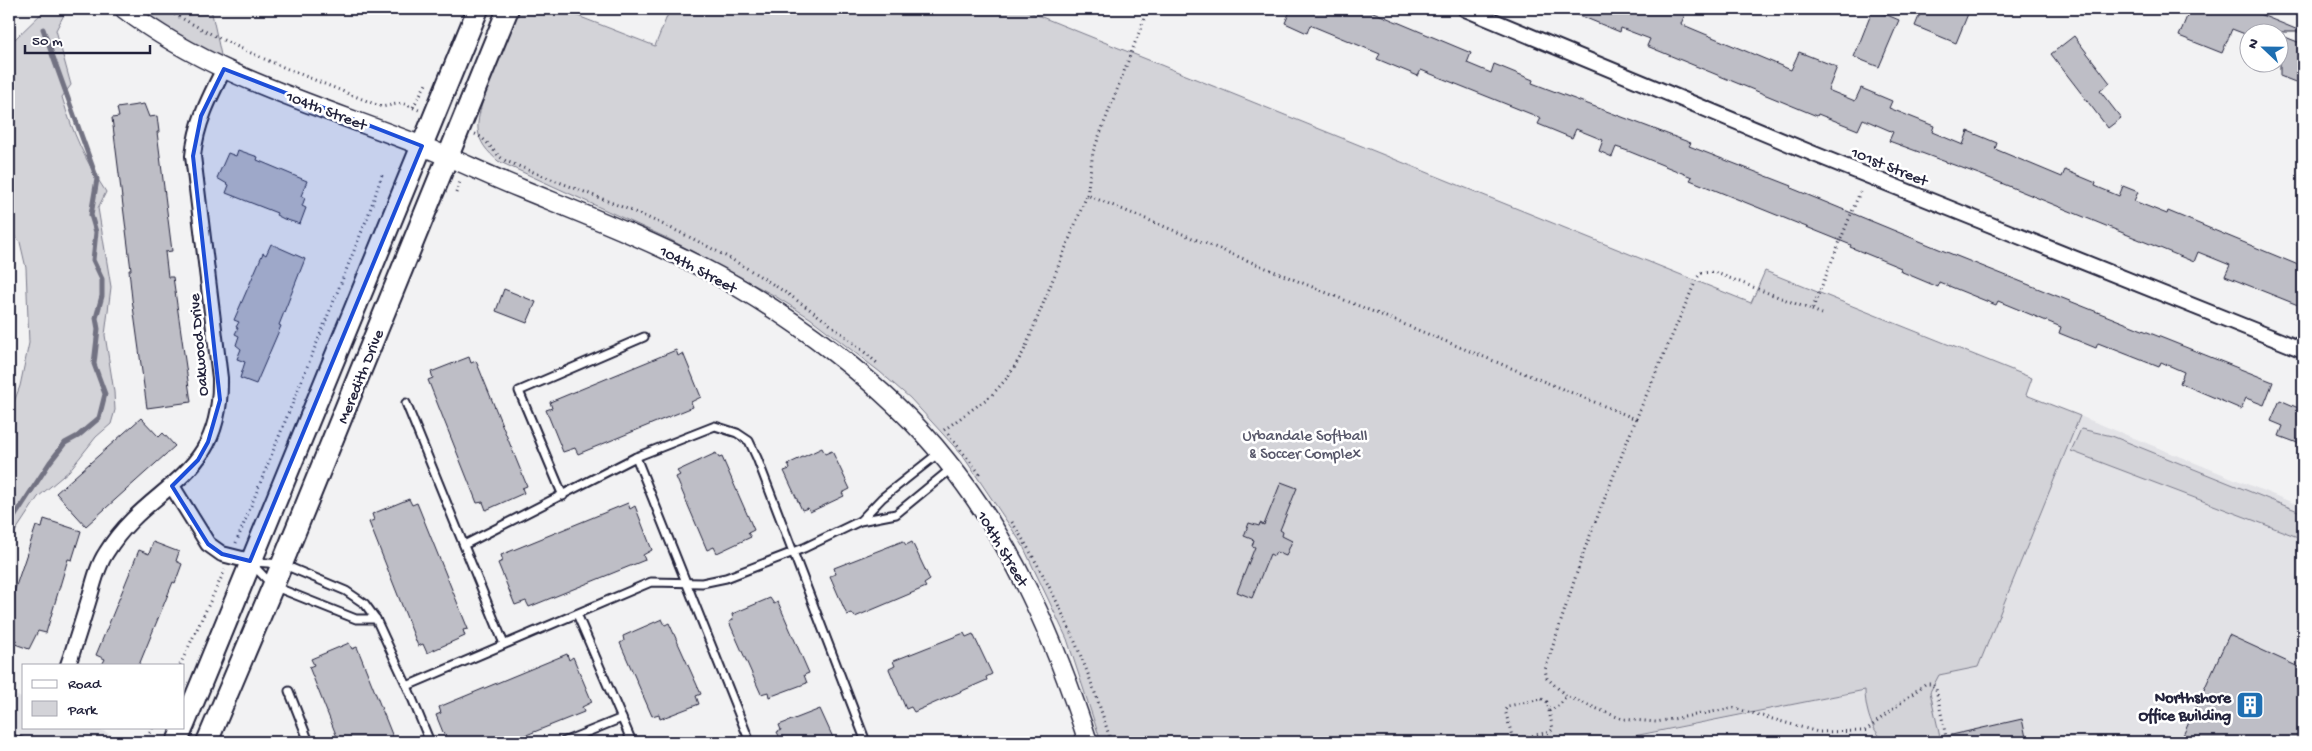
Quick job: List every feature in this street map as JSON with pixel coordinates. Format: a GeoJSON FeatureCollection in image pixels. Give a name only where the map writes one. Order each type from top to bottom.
{"type":"FeatureCollection","features":[{"type":"Feature","properties":{"kind":"main road","name":"Meredith Drive"},"geometry":{"type":"LineString","coordinates":[[185,720],[241,559],[422,146],[478,9]]}},
{"type":"Feature","properties":{"kind":"main road","name":"Meredith Drive"},"geometry":{"type":"LineString","coordinates":[[207,742],[449,158],[508,9]]}},
{"type":"Feature","properties":{"kind":"main road","name":"Meredith Drive"},"geometry":{"type":"LineString","coordinates":[[177,742],[182,728]]}},
{"type":"Feature","properties":{"kind":"street","name":"104th Street"},"geometry":{"type":"LineString","coordinates":[[124,9],[186,50],[224,69],[422,146],[634,235],[704,268],[802,330],[866,379],[940,452],[953,468],[1003,544],[1034,599],[1070,685],[1088,742]]}},
{"type":"Feature","properties":{"kind":"street","name":"101st Street"},"geometry":{"type":"LineString","coordinates":[[1465,9],[1814,154],[2303,350]]}},
{"type":"Feature","properties":{"kind":"street","name":"Oakwood Drive"},"geometry":{"type":"LineString","coordinates":[[68,664],[104,555],[130,522],[172,486],[198,460],[216,422],[220,400],[220,378],[193,156],[195,136],[201,116],[224,69]]}},
{"type":"Feature","properties":{"kind":"street"},"geometry":{"type":"LineString","coordinates":[[172,486],[208,544],[222,554],[241,559]]}},
{"type":"Feature","properties":{"kind":"lane"},"geometry":{"type":"LineString","coordinates":[[563,496],[519,391],[644,337]]}},
{"type":"Feature","properties":{"kind":"lane"},"geometry":{"type":"LineString","coordinates":[[406,403],[504,644]]}},
{"type":"Feature","properties":{"kind":"lane"},"geometry":{"type":"LineString","coordinates":[[464,545],[636,457],[715,426],[737,433],[749,441],[757,458],[866,742]]}},
{"type":"Feature","properties":{"kind":"lane"},"geometry":{"type":"LineString","coordinates":[[860,521],[882,498],[940,452]]}},
{"type":"Feature","properties":{"kind":"lane"},"geometry":{"type":"LineString","coordinates":[[636,457],[750,742]]}},
{"type":"Feature","properties":{"kind":"lane"},"geometry":{"type":"LineString","coordinates":[[407,686],[651,582],[702,583],[726,578],[792,552],[860,521],[896,514],[953,468]]}},
{"type":"Feature","properties":{"kind":"lane"},"geometry":{"type":"LineString","coordinates":[[241,559],[282,564],[346,591],[365,604],[376,619],[430,742]]}},
{"type":"Feature","properties":{"kind":"lane"},"geometry":{"type":"LineString","coordinates":[[241,559],[273,586],[356,619],[376,619]]}},
{"type":"Feature","properties":{"kind":"lane"},"geometry":{"type":"LineString","coordinates":[[577,614],[632,742]]}},
{"type":"Feature","properties":{"kind":"lane"},"geometry":{"type":"LineString","coordinates":[[289,691],[309,742]]}},
{"type":"Feature","properties":{"kind":"lane"},"geometry":{"type":"LineString","coordinates":[[564,742],[622,718]]}},
{"type":"Feature","properties":{"kind":"lane"},"geometry":{"type":"LineString","coordinates":[[9,738],[20,742]]}},
{"type":"Feature","properties":{"kind":"path"},"geometry":{"type":"LineString","coordinates":[[166,9],[226,43],[382,107],[402,103],[415,108],[429,76]]}},
{"type":"Feature","properties":{"kind":"path"},"geometry":{"type":"LineString","coordinates":[[944,430],[992,395],[1008,377],[1024,351],[1087,195],[1093,152],[1148,9]]}},
{"type":"Feature","properties":{"kind":"path"},"geometry":{"type":"LineString","coordinates":[[181,664],[241,559],[238,536],[368,216],[383,172]]}},
{"type":"Feature","properties":{"kind":"path"},"geometry":{"type":"LineString","coordinates":[[1812,310],[1860,192]]}},
{"type":"Feature","properties":{"kind":"path"},"geometry":{"type":"LineString","coordinates":[[1087,195],[1636,419]]}},
{"type":"Feature","properties":{"kind":"path"},"geometry":{"type":"LineString","coordinates":[[1822,314],[1714,272],[1701,273],[1697,278],[1636,419],[1584,551],[1545,670],[1547,678],[1566,696],[1622,719],[1656,722],[1734,708],[1818,732],[1865,731],[1926,684],[1932,684],[1936,689],[1948,742]]}},
{"type":"Feature","properties":{"kind":"path"},"geometry":{"type":"LineString","coordinates":[[1549,711],[1560,705],[1566,696]]}},
{"type":"Feature","properties":{"kind":"path"},"geometry":{"type":"LineString","coordinates":[[1542,699],[1547,702],[1549,711],[1553,729],[1550,732],[1516,739],[1512,736],[1505,710],[1508,706],[1542,699]]}},
{"type":"Feature","properties":{"kind":"path"},"geometry":{"type":"LineString","coordinates":[[145,742],[152,728]]}},
{"type":"Feature","properties":{"kind":"highlighted area"},"geometry":{"type":"Polygon","coordinates":[[[224,69],[422,146],[250,561],[222,554],[208,544],[172,486],[198,460],[208,442],[220,400],[193,156],[201,116],[224,69]]]}},
{"type":"Feature","properties":{"kind":"shaded area"},"geometry":{"type":"Polygon","coordinates":[[[2080,416],[2303,507],[2303,742],[1610,742],[1978,667],[2080,416]]]}},
{"type":"Feature","properties":{"kind":"shaded area"},"geometry":{"type":"Polygon","coordinates":[[[9,693],[22,698],[22,728],[95,728],[129,742],[9,742],[9,693]]]}},
{"type":"Feature","properties":{"kind":"green space"},"geometry":{"type":"Polygon","coordinates":[[[46,9],[67,9],[56,30],[71,85],[62,97],[80,146],[106,192],[98,208],[111,287],[105,335],[115,410],[111,424],[96,437],[69,471],[38,497],[9,541],[9,415],[20,386],[29,343],[26,268],[20,242],[9,229],[9,37],[15,39],[46,9]]]}},
{"type":"Feature","properties":{"kind":"green space"},"geometry":{"type":"Polygon","coordinates":[[[124,9],[211,9],[224,69],[124,9]]]}},
{"type":"Feature","properties":{"kind":"green space","name":"Urbandale Softball & Soccer Complex"},"geometry":{"type":"Polygon","coordinates":[[[519,9],[560,9],[655,46],[670,9],[1022,9],[1751,303],[1765,271],[2032,378],[2026,395],[2080,416],[1978,667],[1939,675],[1930,692],[1941,742],[1899,743],[1883,739],[1870,720],[1865,690],[1604,742],[1101,742],[1067,639],[1022,544],[963,456],[910,398],[880,372],[810,318],[775,296],[669,239],[498,161],[488,151],[482,143],[478,129],[482,104],[519,9]]]}},
{"type":"Feature","properties":{"kind":"green space"},"geometry":{"type":"Polygon","coordinates":[[[2081,429],[2112,436],[2303,513],[2303,539],[2071,451],[2081,429]]]}},
{"type":"Feature","properties":{"kind":"building"},"geometry":{"type":"Polygon","coordinates":[[[1291,9],[1366,9],[1471,53],[1467,63],[1491,73],[1494,64],[1533,80],[1532,83],[1691,143],[1689,146],[1792,186],[1791,188],[1939,249],[2273,382],[2264,405],[2246,398],[2241,409],[2180,383],[2184,372],[2161,362],[2159,367],[2098,343],[2096,348],[2059,333],[2061,327],[1998,301],[1996,305],[1939,282],[1938,287],[1900,271],[1901,268],[1850,247],[1851,245],[1690,180],[1692,177],[1628,151],[1616,147],[1612,157],[1599,151],[1603,140],[1576,129],[1572,138],[1538,124],[1541,118],[1421,70],[1418,76],[1377,59],[1380,54],[1310,25],[1307,33],[1285,23],[1291,9]]]}},
{"type":"Feature","properties":{"kind":"building"},"geometry":{"type":"Polygon","coordinates":[[[1564,9],[1687,9],[1681,24],[1791,70],[1799,52],[1837,67],[1828,90],[1855,101],[1861,88],[1892,101],[1889,108],[1934,126],[1932,132],[1963,145],[1968,131],[1997,143],[1995,149],[2062,177],[2065,170],[2096,183],[2095,186],[2119,196],[2123,186],[2138,192],[2134,201],[2167,214],[2168,211],[2303,267],[2303,307],[2225,276],[2230,265],[2198,252],[2194,262],[1984,176],[1889,141],[1893,132],[1863,119],[1858,130],[1818,114],[1817,116],[1647,46],[1650,39],[1621,28],[1620,32],[1564,9]]]}},
{"type":"Feature","properties":{"kind":"building"},"geometry":{"type":"Polygon","coordinates":[[[1873,9],[1899,20],[1879,67],[1854,57],[1873,9]]]}},
{"type":"Feature","properties":{"kind":"building"},"geometry":{"type":"Polygon","coordinates":[[[1922,9],[1970,9],[1956,43],[1915,26],[1922,9]]]}},
{"type":"Feature","properties":{"kind":"building"},"geometry":{"type":"Polygon","coordinates":[[[2190,9],[2198,9],[2212,14],[2214,9],[2247,9],[2279,22],[2240,22],[2240,32],[2232,29],[2222,53],[2179,36],[2190,9]]]}},
{"type":"Feature","properties":{"kind":"building"},"geometry":{"type":"Polygon","coordinates":[[[2290,27],[2303,32],[2290,32],[2290,27]]]}},
{"type":"Feature","properties":{"kind":"building"},"geometry":{"type":"Polygon","coordinates":[[[2074,36],[2110,83],[2100,91],[2121,118],[2108,128],[2051,54],[2074,36]]]}},
{"type":"Feature","properties":{"kind":"building"},"geometry":{"type":"Polygon","coordinates":[[[2290,39],[2303,44],[2303,85],[2280,76],[2280,72],[2290,72],[2290,39]]]}},
{"type":"Feature","properties":{"kind":"building"},"geometry":{"type":"Polygon","coordinates":[[[144,104],[149,117],[157,116],[159,132],[157,132],[172,251],[165,252],[168,277],[173,277],[191,402],[147,408],[132,299],[129,270],[131,270],[112,118],[119,117],[117,108],[144,104]]]}},
{"type":"Feature","properties":{"kind":"building"},"geometry":{"type":"Polygon","coordinates":[[[238,150],[258,157],[257,160],[307,181],[301,196],[305,198],[302,206],[306,208],[300,224],[284,219],[276,215],[277,213],[226,193],[229,185],[217,178],[228,153],[236,156],[238,150]]]}},
{"type":"Feature","properties":{"kind":"building"},"geometry":{"type":"Polygon","coordinates":[[[271,244],[305,259],[279,325],[281,326],[256,384],[240,378],[245,362],[237,359],[241,349],[236,345],[239,336],[235,334],[239,322],[234,320],[263,253],[266,255],[271,244]]]}},
{"type":"Feature","properties":{"kind":"building"},"geometry":{"type":"Polygon","coordinates":[[[504,289],[536,302],[527,323],[496,311],[504,289]]]}},
{"type":"Feature","properties":{"kind":"building"},"geometry":{"type":"Polygon","coordinates":[[[676,350],[678,356],[683,353],[701,397],[691,402],[693,407],[578,454],[575,448],[563,452],[546,410],[552,408],[550,402],[676,350]]]}},
{"type":"Feature","properties":{"kind":"building"},"geometry":{"type":"Polygon","coordinates":[[[469,357],[471,363],[476,361],[527,486],[522,488],[524,493],[486,510],[483,502],[477,503],[428,380],[433,378],[431,372],[469,357]]]}},
{"type":"Feature","properties":{"kind":"building"},"geometry":{"type":"Polygon","coordinates":[[[2280,400],[2303,410],[2303,445],[2279,436],[2283,426],[2271,421],[2280,400]]]}},
{"type":"Feature","properties":{"kind":"building"},"geometry":{"type":"Polygon","coordinates":[[[141,418],[159,437],[163,433],[175,446],[86,526],[56,493],[141,418]]]}},
{"type":"Feature","properties":{"kind":"building"},"geometry":{"type":"Polygon","coordinates":[[[822,448],[825,454],[832,451],[850,489],[842,493],[844,496],[810,512],[808,508],[802,510],[784,471],[790,469],[788,464],[822,448]]]}},
{"type":"Feature","properties":{"kind":"building"},"geometry":{"type":"Polygon","coordinates":[[[716,453],[719,458],[722,457],[754,530],[748,533],[751,537],[717,553],[714,547],[707,550],[676,477],[680,475],[677,471],[716,453]]]}},
{"type":"Feature","properties":{"kind":"building"},"geometry":{"type":"Polygon","coordinates":[[[1281,482],[1297,488],[1280,530],[1283,532],[1282,536],[1292,541],[1286,556],[1276,552],[1274,556],[1270,554],[1252,598],[1237,592],[1255,547],[1252,546],[1254,540],[1244,536],[1249,523],[1259,526],[1260,523],[1264,525],[1281,482]]]}},
{"type":"Feature","properties":{"kind":"building"},"geometry":{"type":"Polygon","coordinates":[[[409,499],[412,505],[417,503],[468,629],[463,630],[465,636],[427,653],[423,644],[418,646],[369,522],[374,520],[372,514],[409,499]]]}},
{"type":"Feature","properties":{"kind":"building"},"geometry":{"type":"Polygon","coordinates":[[[628,503],[630,509],[635,506],[652,550],[643,555],[645,560],[529,607],[526,601],[515,605],[498,563],[503,561],[501,555],[628,503]]]}},
{"type":"Feature","properties":{"kind":"building"},"geometry":{"type":"Polygon","coordinates":[[[44,519],[81,531],[72,560],[68,559],[46,633],[38,631],[29,649],[15,644],[17,640],[9,638],[11,622],[9,621],[13,610],[10,609],[36,526],[42,528],[44,519]]]}},
{"type":"Feature","properties":{"kind":"building"},"geometry":{"type":"Polygon","coordinates":[[[903,541],[906,545],[912,542],[930,580],[924,584],[926,587],[855,617],[852,613],[847,615],[830,576],[836,574],[834,568],[903,541]]]}},
{"type":"Feature","properties":{"kind":"building"},"geometry":{"type":"Polygon","coordinates":[[[153,542],[179,552],[176,561],[182,564],[175,583],[173,582],[139,664],[102,664],[105,659],[96,655],[139,550],[149,554],[153,542]]]}},
{"type":"Feature","properties":{"kind":"building"},"geometry":{"type":"Polygon","coordinates":[[[770,598],[774,604],[778,602],[809,673],[804,675],[807,683],[769,697],[768,692],[761,694],[729,622],[733,620],[732,614],[770,598]]]}},
{"type":"Feature","properties":{"kind":"building"},"geometry":{"type":"Polygon","coordinates":[[[662,619],[665,625],[669,623],[701,694],[696,696],[699,704],[660,719],[659,714],[652,716],[620,643],[624,641],[623,636],[662,619]]]}},
{"type":"Feature","properties":{"kind":"building"},"geometry":{"type":"Polygon","coordinates":[[[964,633],[966,637],[973,634],[992,674],[986,677],[987,680],[914,712],[911,707],[906,709],[889,669],[895,666],[893,661],[964,633]]]}},
{"type":"Feature","properties":{"kind":"building","name":"Northshore Office Building"},"geometry":{"type":"Polygon","coordinates":[[[2229,635],[2303,669],[2303,742],[2180,742],[2229,635]]]}},
{"type":"Feature","properties":{"kind":"building"},"geometry":{"type":"Polygon","coordinates":[[[349,643],[352,649],[357,647],[395,742],[339,742],[309,667],[314,665],[311,659],[349,643]]]}},
{"type":"Feature","properties":{"kind":"building"},"geometry":{"type":"Polygon","coordinates":[[[567,654],[569,660],[573,657],[592,702],[582,707],[584,712],[509,742],[447,742],[436,715],[441,713],[439,707],[567,654]]]}},
{"type":"Feature","properties":{"kind":"building"},"geometry":{"type":"Polygon","coordinates":[[[820,709],[835,742],[782,742],[777,732],[781,730],[779,725],[820,709]]]}},
{"type":"Feature","properties":{"kind":"building"},"geometry":{"type":"Polygon","coordinates":[[[2022,719],[2027,742],[1943,742],[1943,737],[2022,719]]]}},
{"type":"Feature","properties":{"kind":"waterway"},"geometry":{"type":"LineString","coordinates":[[9,525],[50,462],[65,443],[78,436],[99,418],[105,394],[94,364],[98,329],[96,318],[102,296],[102,279],[93,260],[96,232],[91,215],[97,179],[43,29]]}},
{"type":"Feature","properties":{"kind":"place","name":"Northshore Office Building"},"geometry":{"type":"Point","coordinates":[2250,705]}}]}
